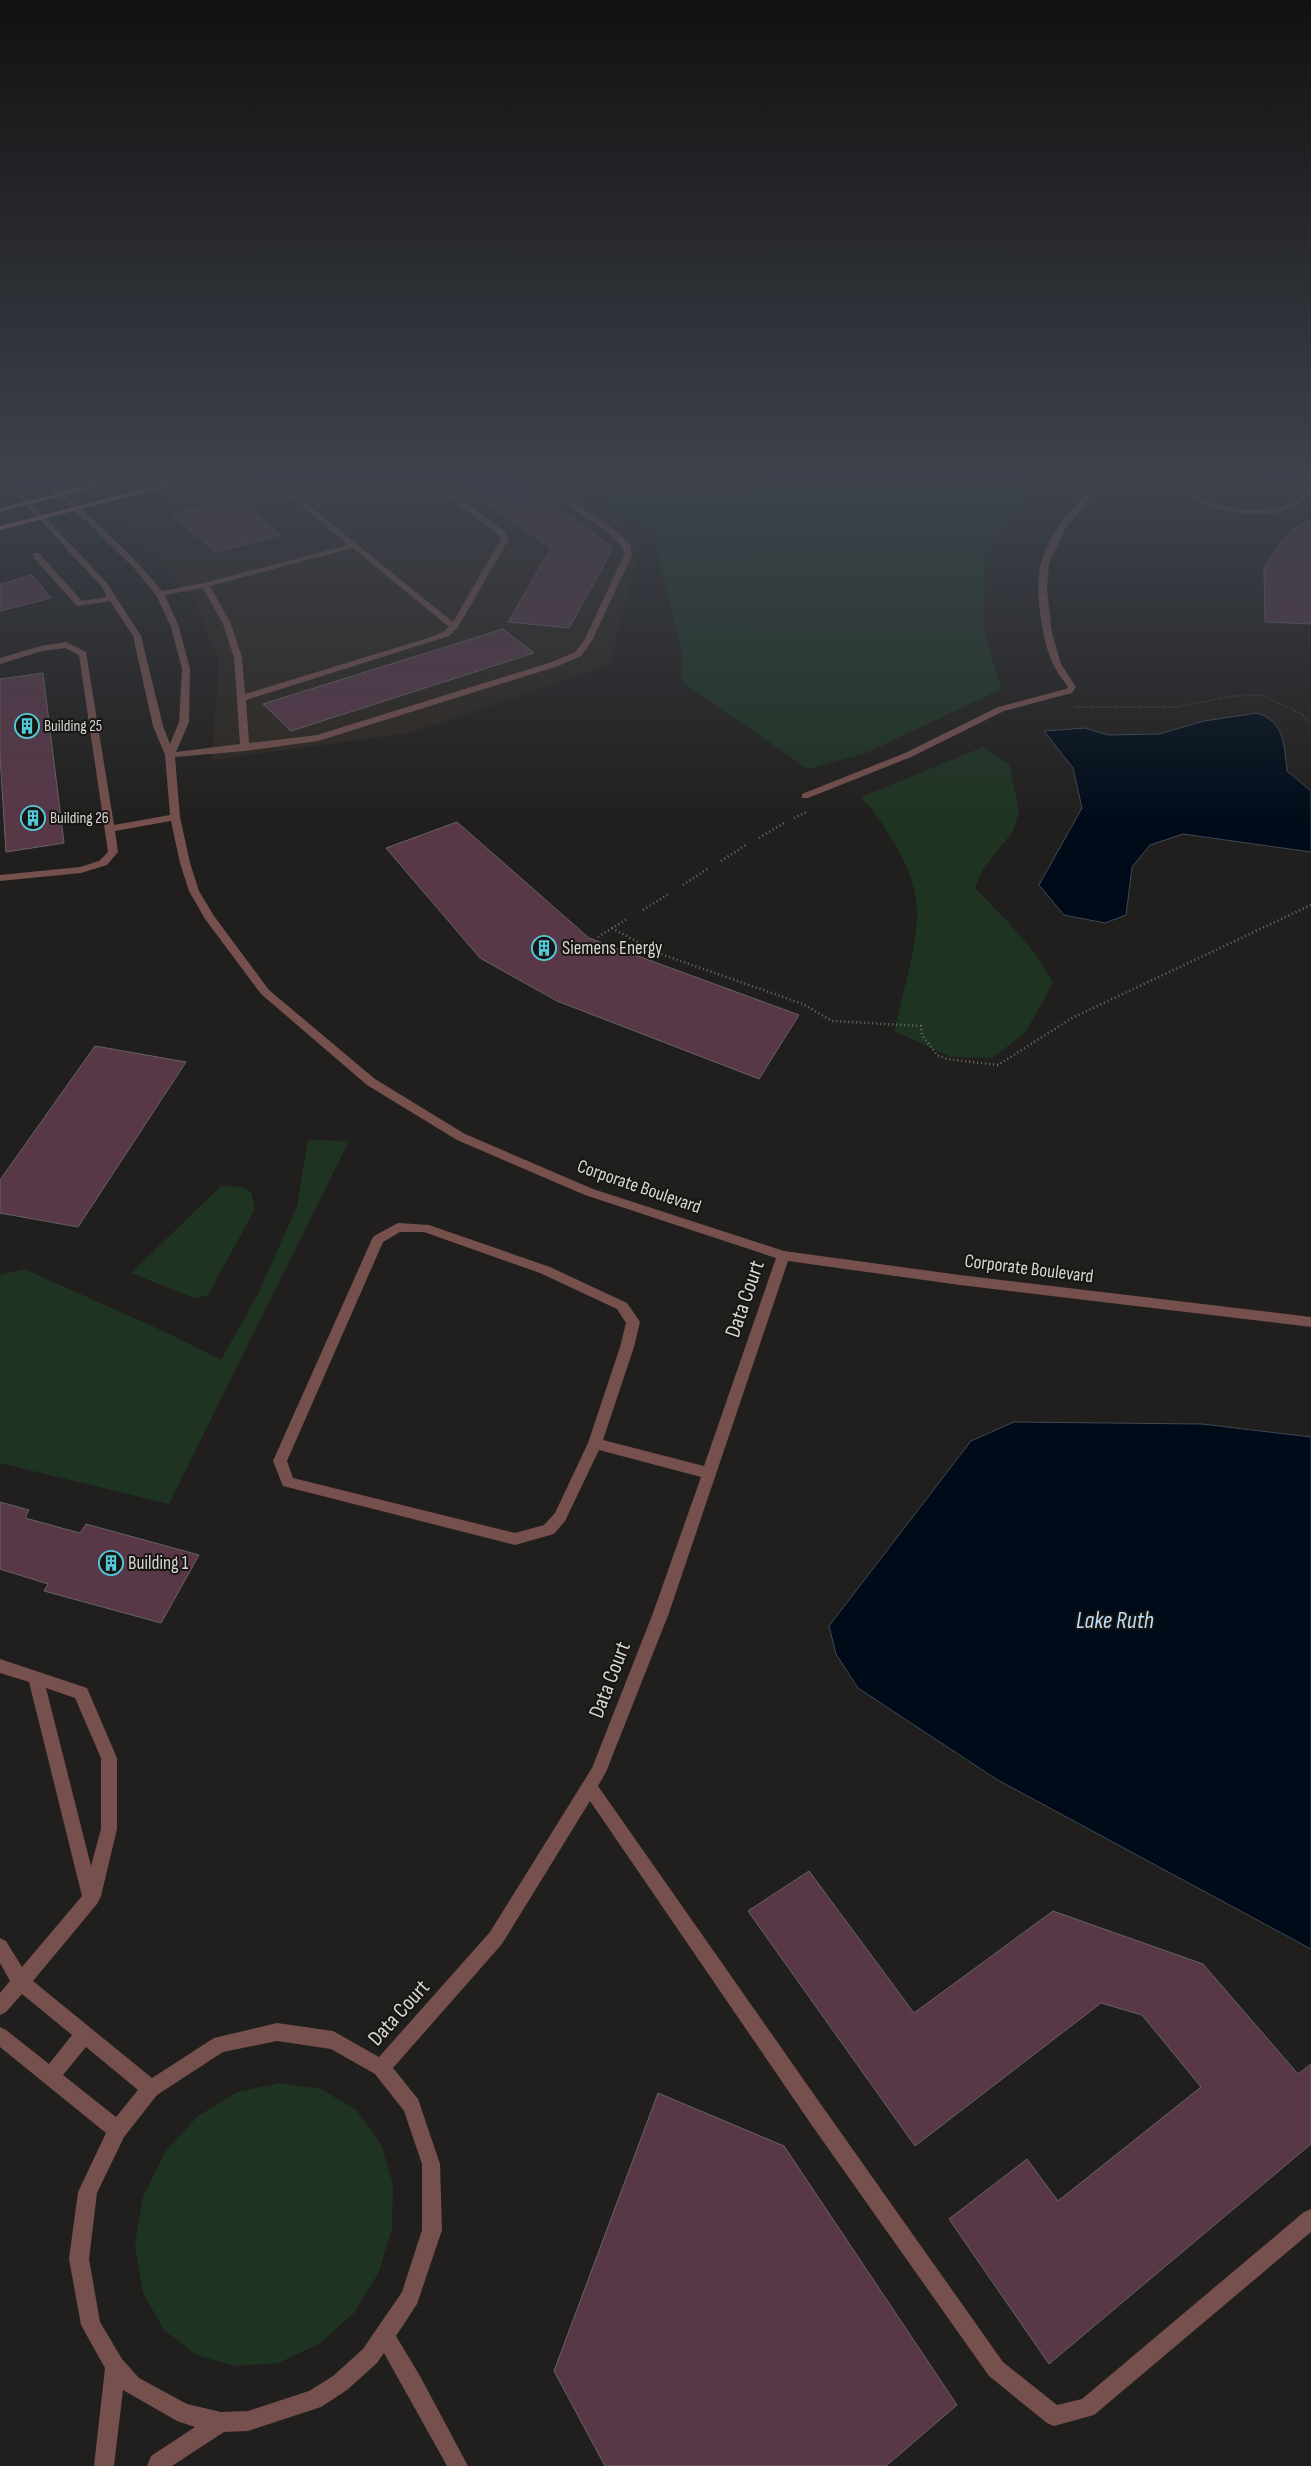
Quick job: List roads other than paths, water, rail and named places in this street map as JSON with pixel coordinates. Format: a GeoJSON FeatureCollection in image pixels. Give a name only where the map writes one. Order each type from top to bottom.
{"type":"FeatureCollection","features":[{"type":"Feature","properties":{"kind":"street"},"geometry":{"type":"LineString","coordinates":[[70,593],[80,604],[114,598]]}},
{"type":"Feature","properties":{"kind":"street","name":"Corporate Boulevard"},"geometry":{"type":"LineString","coordinates":[[110,593],[137,636],[158,726],[170,755],[175,817],[194,891],[209,917],[265,992],[371,1082],[461,1137],[589,1192],[784,1256],[960,1280],[1311,1322]]}},
{"type":"Feature","properties":{"kind":"street"},"geometry":{"type":"LineString","coordinates":[[160,594],[165,593]]}},
{"type":"Feature","properties":{"kind":"street"},"geometry":{"type":"LineString","coordinates":[[210,593],[227,624],[238,657],[243,698],[245,748]]}},
{"type":"Feature","properties":{"kind":"street"},"geometry":{"type":"LineString","coordinates":[[411,593],[454,627]]}},
{"type":"Feature","properties":{"kind":"street"},"geometry":{"type":"LineString","coordinates":[[243,698],[446,634],[454,627],[473,593]]}},
{"type":"Feature","properties":{"kind":"street"},"geometry":{"type":"LineString","coordinates":[[170,755],[245,748],[318,738],[555,664],[578,654],[588,641],[610,593]]}},
{"type":"Feature","properties":{"kind":"street"},"geometry":{"type":"LineString","coordinates":[[805,796],[908,755],[1001,709],[1069,691],[1072,687],[1057,664],[1048,633],[1043,593]]}},
{"type":"Feature","properties":{"kind":"street","name":"Corporate Boulevard"},"geometry":{"type":"LineString","coordinates":[[160,594],[175,627],[186,669],[184,722],[170,755]]}},
{"type":"Feature","properties":{"kind":"street"},"geometry":{"type":"LineString","coordinates":[[0,661],[41,649],[66,645],[83,654],[114,852],[103,863],[81,870],[0,878]]}},
{"type":"Feature","properties":{"kind":"street"},"geometry":{"type":"LineString","coordinates":[[110,829],[175,817]]}},
{"type":"Feature","properties":{"kind":"street"},"geometry":{"type":"LineString","coordinates":[[398,1227],[426,1228],[545,1270],[622,1306],[633,1322],[627,1347],[595,1443],[560,1517],[549,1530],[515,1539],[288,1482],[280,1461],[378,1239],[398,1227]]}},
{"type":"Feature","properties":{"kind":"street","name":"Data Court"},"geometry":{"type":"LineString","coordinates":[[381,2068],[496,1938],[598,1772],[661,1613],[784,1256]]}},
{"type":"Feature","properties":{"kind":"street"},"geometry":{"type":"LineString","coordinates":[[595,1443],[709,1473]]}},
{"type":"Feature","properties":{"kind":"street"},"geometry":{"type":"LineString","coordinates":[[0,1666],[81,1693],[109,1758],[109,1829],[91,1898],[0,2006]]}},
{"type":"Feature","properties":{"kind":"street"},"geometry":{"type":"LineString","coordinates":[[36,1677],[91,1898]]}},
{"type":"Feature","properties":{"kind":"street"},"geometry":{"type":"LineString","coordinates":[[590,1786],[820,2120],[996,2368],[1054,2416],[1087,2408],[1311,2219]]}},
{"type":"Feature","properties":{"kind":"street"},"geometry":{"type":"LineString","coordinates":[[0,1947],[21,1982],[151,2089]]}},
{"type":"Feature","properties":{"kind":"street"},"geometry":{"type":"LineString","coordinates":[[277,2032],[333,2040],[381,2068],[411,2106],[431,2164],[432,2230],[410,2297],[370,2356],[340,2383],[314,2400],[248,2421],[221,2422],[184,2414],[132,2385],[115,2366],[91,2325],[79,2259],[88,2192],[117,2130],[151,2089],[220,2044],[277,2032]]}},
{"type":"Feature","properties":{"kind":"street"},"geometry":{"type":"LineString","coordinates":[[50,2077],[84,2033]]}},
{"type":"Feature","properties":{"kind":"street"},"geometry":{"type":"LineString","coordinates":[[0,2036],[117,2130]]}},
{"type":"Feature","properties":{"kind":"street"},"geometry":{"type":"LineString","coordinates":[[384,2335],[413,2383],[458,2466]]}},
{"type":"Feature","properties":{"kind":"street"},"geometry":{"type":"LineString","coordinates":[[104,2466],[115,2366]]}},
{"type":"Feature","properties":{"kind":"street"},"geometry":{"type":"LineString","coordinates":[[157,2466],[158,2463],[221,2422]]}},
{"type":"Feature","properties":{"kind":"water"},"geometry":{"type":"Polygon","coordinates":[[[1257,713],[1273,722],[1278,728],[1284,744],[1287,771],[1311,791],[1311,852],[1183,834],[1150,845],[1132,867],[1126,915],[1105,923],[1064,915],[1039,885],[1082,808],[1073,768],[1044,731],[1085,728],[1108,735],[1159,734],[1204,721],[1257,713]]]}},
{"type":"Feature","properties":{"kind":"water","name":"Lake Ruth"},"geometry":{"type":"Polygon","coordinates":[[[1014,1422],[1202,1424],[1311,1437],[1311,1949],[996,1779],[858,1688],[836,1654],[829,1626],[971,1441],[1014,1422]]]}},
{"type":"Feature","properties":{"kind":"place","name":"Building 25"},"geometry":{"type":"Point","coordinates":[27,726]}},
{"type":"Feature","properties":{"kind":"place","name":"Building 26"},"geometry":{"type":"Point","coordinates":[33,818]}},
{"type":"Feature","properties":{"kind":"place","name":"Siemens Energy"},"geometry":{"type":"Point","coordinates":[544,948]}},
{"type":"Feature","properties":{"kind":"place","name":"Building 1"},"geometry":{"type":"Point","coordinates":[111,1563]}}]}
